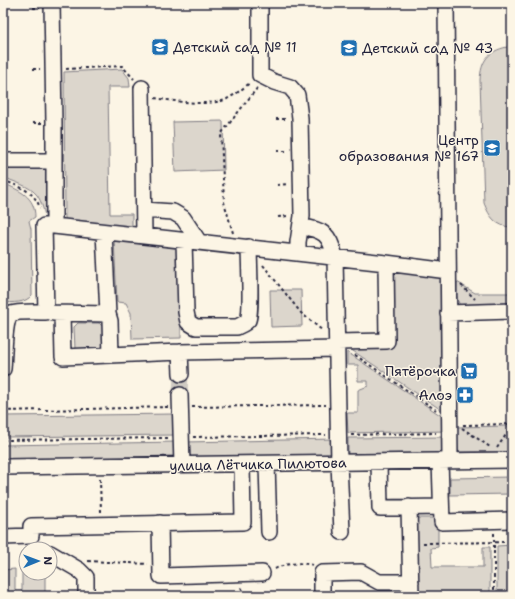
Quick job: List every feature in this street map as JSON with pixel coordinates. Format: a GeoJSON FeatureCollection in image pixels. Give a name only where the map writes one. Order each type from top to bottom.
{"type":"FeatureCollection","features":[{"type":"Feature","properties":{"kind":"street"},"geometry":{"type":"LineString","coordinates":[[46,312],[49,226],[54,161],[52,3]]}},
{"type":"Feature","properties":{"kind":"street"},"geometry":{"type":"LineString","coordinates":[[260,3],[260,75],[274,82],[290,87],[297,95],[300,118],[302,216],[298,253]]}},
{"type":"Feature","properties":{"kind":"street"},"geometry":{"type":"LineString","coordinates":[[446,3],[448,314],[445,461],[441,507],[442,522],[512,520]]}},
{"type":"Feature","properties":{"kind":"street"},"geometry":{"type":"LineString","coordinates":[[142,88],[144,236]]}},
{"type":"Feature","properties":{"kind":"street"},"geometry":{"type":"LineString","coordinates":[[3,161],[54,161]]}},
{"type":"Feature","properties":{"kind":"street"},"geometry":{"type":"LineString","coordinates":[[144,210],[173,212],[183,218],[192,241],[186,312],[188,322],[196,327],[238,327],[248,320],[249,309],[243,247]]}},
{"type":"Feature","properties":{"kind":"street"},"geometry":{"type":"LineString","coordinates":[[49,226],[335,257],[448,271]]}},
{"type":"Feature","properties":{"kind":"street"},"geometry":{"type":"LineString","coordinates":[[300,227],[319,230],[328,236],[333,246],[335,257],[339,462],[342,532]]}},
{"type":"Feature","properties":{"kind":"street"},"geometry":{"type":"LineString","coordinates":[[104,232],[108,314],[110,321],[110,355]]}},
{"type":"Feature","properties":{"kind":"street"},"geometry":{"type":"LineString","coordinates":[[62,314],[63,357],[337,346],[387,341],[386,263]]}},
{"type":"Feature","properties":{"kind":"street"},"geometry":{"type":"LineString","coordinates":[[448,314],[512,311]]}},
{"type":"Feature","properties":{"kind":"street"},"geometry":{"type":"LineString","coordinates":[[3,369],[6,325],[8,317],[11,314],[46,312],[62,314],[108,314]]}},
{"type":"Feature","properties":{"kind":"street"},"geometry":{"type":"LineString","coordinates":[[180,352],[181,374]]}},
{"type":"Feature","properties":{"kind":"street"},"geometry":{"type":"LineString","coordinates":[[180,401],[182,465]]}},
{"type":"Feature","properties":{"kind":"street","name":"улица Лётчика Пилютова"},"geometry":{"type":"LineString","coordinates":[[3,467],[512,460]]}},
{"type":"Feature","properties":{"kind":"street"},"geometry":{"type":"LineString","coordinates":[[379,462],[380,508],[441,507]]}},
{"type":"Feature","properties":{"kind":"street"},"geometry":{"type":"LineString","coordinates":[[36,541],[31,536],[31,526],[160,522],[243,522],[242,464]]}},
{"type":"Feature","properties":{"kind":"street"},"geometry":{"type":"LineString","coordinates":[[267,464],[269,532]]}},
{"type":"Feature","properties":{"kind":"street"},"geometry":{"type":"LineString","coordinates":[[322,596],[322,573],[361,572],[379,582],[411,589],[409,507]]}},
{"type":"Feature","properties":{"kind":"street"},"geometry":{"type":"LineString","coordinates":[[160,522],[161,576],[262,574]]}},
{"type":"Feature","properties":{"kind":"street"},"geometry":{"type":"LineString","coordinates":[[3,537],[31,536]]}},
{"type":"Feature","properties":{"kind":"street"},"geometry":{"type":"LineString","coordinates":[[58,558],[79,570],[86,577],[86,596]]}},
{"type":"Feature","properties":{"kind":"path"},"geometry":{"type":"LineString","coordinates":[[53,70],[122,66],[142,88],[154,98],[173,101],[210,103],[226,100],[244,88]]}},
{"type":"Feature","properties":{"kind":"path"},"geometry":{"type":"LineString","coordinates":[[243,247],[224,202],[221,134],[261,84],[260,75]]}},
{"type":"Feature","properties":{"kind":"path"},"geometry":{"type":"LineString","coordinates":[[3,180],[27,190],[36,196],[49,226]]}},
{"type":"Feature","properties":{"kind":"path"},"geometry":{"type":"LineString","coordinates":[[263,265],[301,313],[337,346]]}},
{"type":"Feature","properties":{"kind":"path"},"geometry":{"type":"LineString","coordinates":[[448,271],[488,312]]}},
{"type":"Feature","properties":{"kind":"path"},"geometry":{"type":"LineString","coordinates":[[355,354],[440,412]]}},
{"type":"Feature","properties":{"kind":"path"},"geometry":{"type":"LineString","coordinates":[[3,411],[180,401],[327,405]]}},
{"type":"Feature","properties":{"kind":"path"},"geometry":{"type":"LineString","coordinates":[[458,425],[512,425],[495,451],[458,425]]}},
{"type":"Feature","properties":{"kind":"path"},"geometry":{"type":"LineString","coordinates":[[350,435],[438,434]]}},
{"type":"Feature","properties":{"kind":"path"},"geometry":{"type":"LineString","coordinates":[[191,437],[328,435]]}},
{"type":"Feature","properties":{"kind":"path"},"geometry":{"type":"LineString","coordinates":[[3,440],[170,438]]}},
{"type":"Feature","properties":{"kind":"path"},"geometry":{"type":"LineString","coordinates":[[100,478],[101,524]]}},
{"type":"Feature","properties":{"kind":"path"},"geometry":{"type":"LineString","coordinates":[[494,528],[494,596]]}},
{"type":"Feature","properties":{"kind":"path"},"geometry":{"type":"LineString","coordinates":[[410,544],[512,542]]}},
{"type":"Feature","properties":{"kind":"path"},"geometry":{"type":"LineString","coordinates":[[81,561],[151,564]]}},
{"type":"Feature","properties":{"kind":"path"},"geometry":{"type":"LineString","coordinates":[[262,574],[282,565],[296,564],[311,564],[322,567],[334,573]]}},
{"type":"Feature","properties":{"kind":"shaded area"},"geometry":{"type":"Polygon","coordinates":[[[4,3],[4,153],[3,153],[4,3]]]}},
{"type":"Feature","properties":{"kind":"shaded area"},"geometry":{"type":"Polygon","coordinates":[[[507,47],[512,47],[512,227],[506,227],[497,223],[488,212],[484,203],[480,80],[482,67],[490,54],[507,47]]]}},
{"type":"Feature","properties":{"kind":"shaded area"},"geometry":{"type":"Polygon","coordinates":[[[122,69],[129,78],[130,87],[108,87],[110,214],[132,214],[132,231],[65,224],[64,72],[122,69]]]}},
{"type":"Feature","properties":{"kind":"shaded area"},"geometry":{"type":"Polygon","coordinates":[[[223,121],[224,170],[175,172],[173,122],[223,121]]]}},
{"type":"Feature","properties":{"kind":"shaded area"},"geometry":{"type":"Polygon","coordinates":[[[3,165],[37,166],[50,169],[51,220],[46,220],[43,207],[34,192],[3,177],[3,165]]]}},
{"type":"Feature","properties":{"kind":"shaded area"},"geometry":{"type":"Polygon","coordinates":[[[3,183],[21,192],[29,199],[34,210],[35,217],[29,221],[31,229],[32,295],[26,300],[19,302],[3,303],[3,183]]]}},
{"type":"Feature","properties":{"kind":"shaded area"},"geometry":{"type":"Polygon","coordinates":[[[114,238],[173,244],[180,254],[181,338],[132,339],[131,313],[126,303],[117,302],[114,238]]]}},
{"type":"Feature","properties":{"kind":"shaded area"},"geometry":{"type":"Polygon","coordinates":[[[389,267],[442,274],[446,413],[347,347],[390,343],[389,267]]]}},
{"type":"Feature","properties":{"kind":"shaded area"},"geometry":{"type":"Polygon","coordinates":[[[457,282],[475,293],[512,293],[512,308],[462,307],[457,299],[457,282]]]}},
{"type":"Feature","properties":{"kind":"shaded area"},"geometry":{"type":"Polygon","coordinates":[[[270,290],[301,290],[302,326],[271,327],[270,290]]]}},
{"type":"Feature","properties":{"kind":"shaded area"},"geometry":{"type":"Polygon","coordinates":[[[78,323],[99,323],[103,327],[103,345],[100,349],[75,349],[74,327],[78,323]]]}},
{"type":"Feature","properties":{"kind":"shaded area"},"geometry":{"type":"Polygon","coordinates":[[[347,352],[446,419],[446,431],[348,433],[347,413],[358,413],[358,390],[368,386],[368,381],[358,381],[358,365],[347,365],[347,352]]]}},
{"type":"Feature","properties":{"kind":"shaded area"},"geometry":{"type":"Polygon","coordinates":[[[176,414],[176,435],[3,437],[5,416],[176,414]]]}},
{"type":"Feature","properties":{"kind":"shaded area"},"geometry":{"type":"Polygon","coordinates":[[[509,426],[509,428],[512,428],[512,452],[460,452],[458,450],[456,441],[456,427],[509,426]]]}},
{"type":"Feature","properties":{"kind":"shaded area"},"geometry":{"type":"Polygon","coordinates":[[[446,437],[444,453],[348,454],[348,438],[446,437]]]}},
{"type":"Feature","properties":{"kind":"shaded area"},"geometry":{"type":"Polygon","coordinates":[[[335,439],[335,455],[186,458],[185,442],[335,439]]]}},
{"type":"Feature","properties":{"kind":"shaded area"},"geometry":{"type":"Polygon","coordinates":[[[177,442],[177,457],[3,460],[3,445],[177,442]]]}},
{"type":"Feature","properties":{"kind":"shaded area"},"geometry":{"type":"Polygon","coordinates":[[[512,477],[512,494],[450,495],[450,478],[512,477]]]}},
{"type":"Feature","properties":{"kind":"shaded area"},"geometry":{"type":"Polygon","coordinates":[[[414,518],[434,518],[438,522],[438,547],[431,548],[432,567],[483,567],[483,547],[490,547],[490,596],[418,596],[414,518]]]}},
{"type":"Feature","properties":{"kind":"shaded area"},"geometry":{"type":"Polygon","coordinates":[[[512,545],[512,596],[497,596],[497,546],[512,545]]]}},
{"type":"Feature","properties":{"kind":"shaded area"},"geometry":{"type":"Polygon","coordinates":[[[15,569],[15,596],[3,596],[3,570],[15,569]]]}},
{"type":"Feature","properties":{"kind":"shaded area"},"geometry":{"type":"Polygon","coordinates":[[[22,581],[45,581],[45,596],[22,596],[22,581]]]}},
{"type":"Feature","properties":{"kind":"tunnel"},"geometry":{"type":"LineString","coordinates":[[180,395],[181,374]]}},
{"type":"Feature","properties":{"kind":"place","name":"Детский сад № 11"},"geometry":{"type":"Point","coordinates":[160,47]}},
{"type":"Feature","properties":{"kind":"place","name":"Детский сад № 43"},"geometry":{"type":"Point","coordinates":[349,48]}},
{"type":"Feature","properties":{"kind":"place","name":"Центр образования № 167"},"geometry":{"type":"Point","coordinates":[492,148]}},
{"type":"Feature","properties":{"kind":"place","name":"Пятёрочка"},"geometry":{"type":"Point","coordinates":[469,371]}},
{"type":"Feature","properties":{"kind":"place","name":"Алоэ"},"geometry":{"type":"Point","coordinates":[465,395]}}]}
